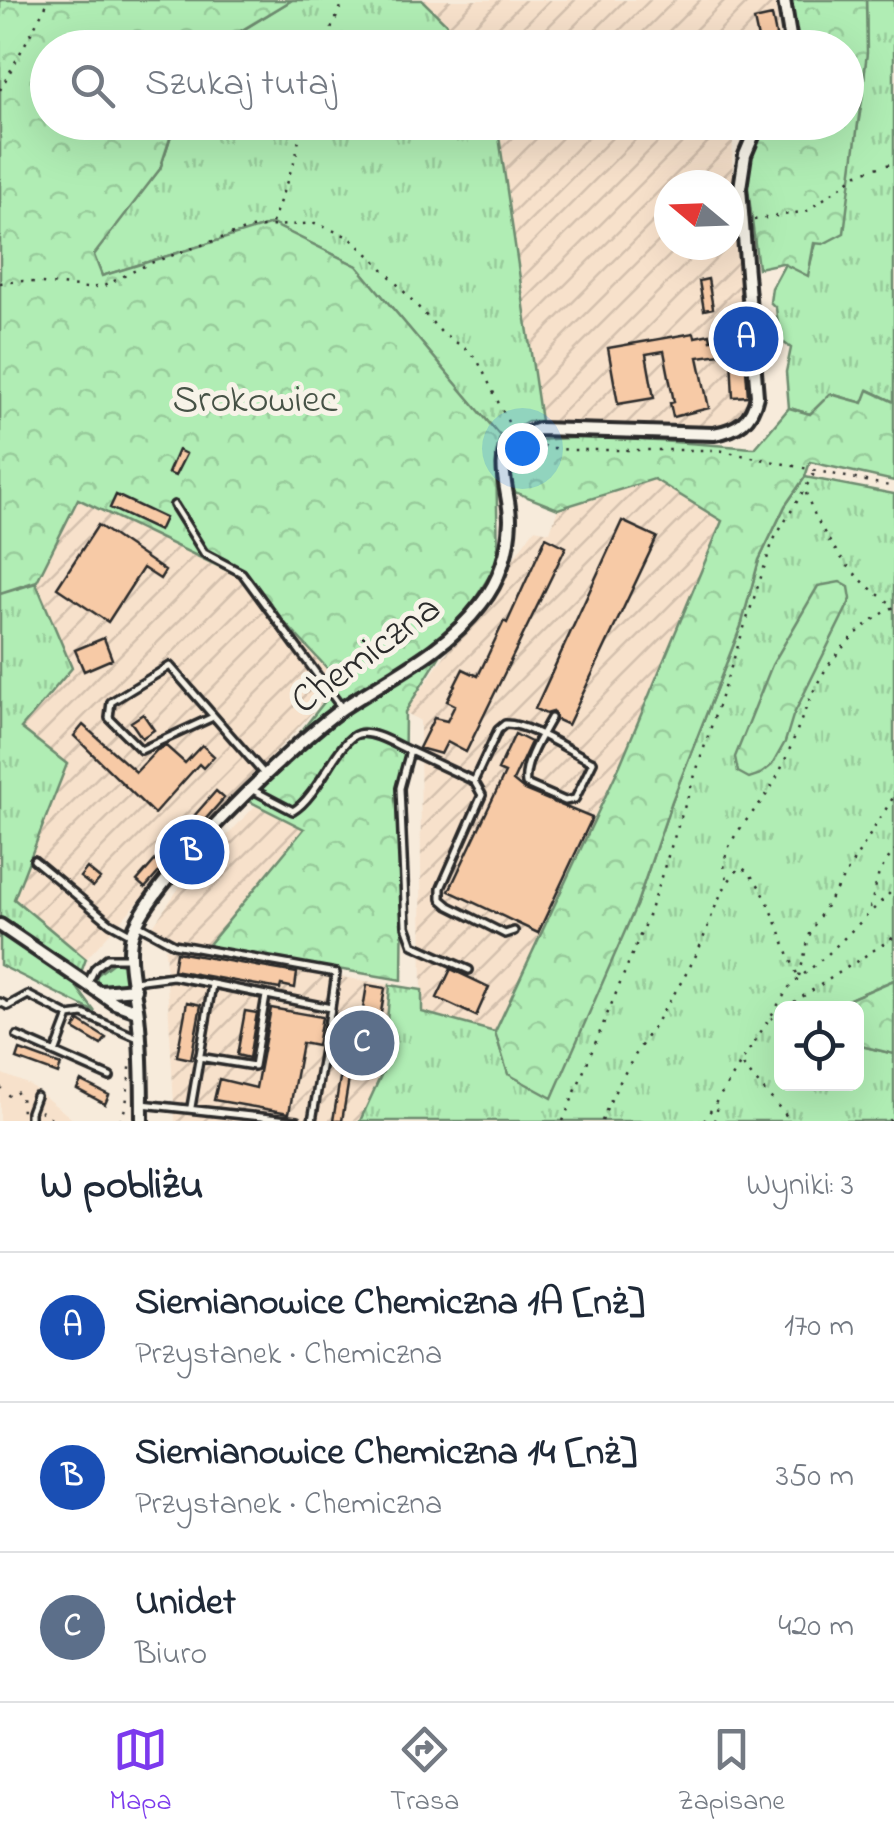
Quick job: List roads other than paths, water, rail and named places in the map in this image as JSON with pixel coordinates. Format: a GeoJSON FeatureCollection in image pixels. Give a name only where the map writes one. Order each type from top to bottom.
{"type":"FeatureCollection","features":[{"type":"Feature","properties":{"kind":"street"},"geometry":{"type":"LineString","coordinates":[[784,0],[789,30]]}},
{"type":"Feature","properties":{"kind":"street","name":"Chemiczna"},"geometry":{"type":"LineString","coordinates":[[134,929],[148,902],[173,872],[264,774],[342,709],[433,651],[484,602],[503,563],[510,518],[503,458],[508,444],[518,435],[530,430],[714,434],[731,430],[751,415],[757,396],[741,170],[752,140]]}},
{"type":"Feature","properties":{"kind":"street"},"geometry":{"type":"LineString","coordinates":[[1,925],[125,1008],[138,1011]]}},
{"type":"Feature","properties":{"kind":"street"},"geometry":{"type":"LineString","coordinates":[[134,929],[131,959],[138,1011],[142,1121]]}},
{"type":"Feature","properties":{"kind":"street"},"geometry":{"type":"LineString","coordinates":[[101,992],[134,985]]}},
{"type":"Feature","properties":{"kind":"lane"},"geometry":{"type":"LineString","coordinates":[[174,505],[204,554],[242,574],[342,709]]}},
{"type":"Feature","properties":{"kind":"lane"},"geometry":{"type":"LineString","coordinates":[[213,717],[141,750],[109,718],[112,702],[170,666],[264,774]]}},
{"type":"Feature","properties":{"kind":"lane"},"geometry":{"type":"LineString","coordinates":[[474,781],[498,730],[504,724],[514,724],[541,736],[593,762],[575,799],[565,801],[526,784],[525,774],[541,736],[551,718]]}},
{"type":"Feature","properties":{"kind":"lane"},"geometry":{"type":"LineString","coordinates":[[251,790],[293,811],[306,804],[346,741],[359,733],[410,751],[474,781],[482,795],[441,888],[441,899],[505,934],[514,931]]}},
{"type":"Feature","properties":{"kind":"lane"},"geometry":{"type":"LineString","coordinates":[[410,751],[400,788],[406,926],[413,946],[469,970]]}},
{"type":"Feature","properties":{"kind":"lane"},"geometry":{"type":"LineString","coordinates":[[34,860],[110,923],[174,944],[336,973],[312,1121]]}},
{"type":"Feature","properties":{"kind":"lane"},"geometry":{"type":"LineString","coordinates":[[88,983],[95,968],[107,958],[131,959]]}},
{"type":"Feature","properties":{"kind":"lane"},"geometry":{"type":"LineString","coordinates":[[134,985],[170,976],[331,1008]]}},
{"type":"Feature","properties":{"kind":"lane"},"geometry":{"type":"LineString","coordinates":[[190,1108],[212,986]]}},
{"type":"Feature","properties":{"kind":"lane"},"geometry":{"type":"LineString","coordinates":[[0,1002],[8,1006],[28,995],[69,1016],[83,1014],[136,1038]]}},
{"type":"Feature","properties":{"kind":"lane"},"geometry":{"type":"LineString","coordinates":[[199,1057],[254,1066],[266,996]]}},
{"type":"Feature","properties":{"kind":"lane"},"geometry":{"type":"LineString","coordinates":[[55,1053],[69,1016]]}},
{"type":"Feature","properties":{"kind":"lane"},"geometry":{"type":"LineString","coordinates":[[17,1036],[110,1077]]}},
{"type":"Feature","properties":{"kind":"lane"},"geometry":{"type":"LineString","coordinates":[[30,1121],[36,1096]]}},
{"type":"Feature","properties":{"kind":"lane"},"geometry":{"type":"LineString","coordinates":[[142,1104],[297,1121]]}},
{"type":"Feature","properties":{"kind":"place","name":"Siemianowice Chemiczna 1A [nż]"},"geometry":{"type":"Point","coordinates":[746,339]}},
{"type":"Feature","properties":{"kind":"place","name":"Siemianowice Chemiczna 14 [nż]"},"geometry":{"type":"Point","coordinates":[192,852]}},
{"type":"Feature","properties":{"kind":"place","name":"Unidet"},"geometry":{"type":"Point","coordinates":[362,1043]}},
{"type":"Feature","properties":{"kind":"park label","name":"Srokowiec"},"geometry":{"type":"Point","coordinates":[255,401]}}]}
